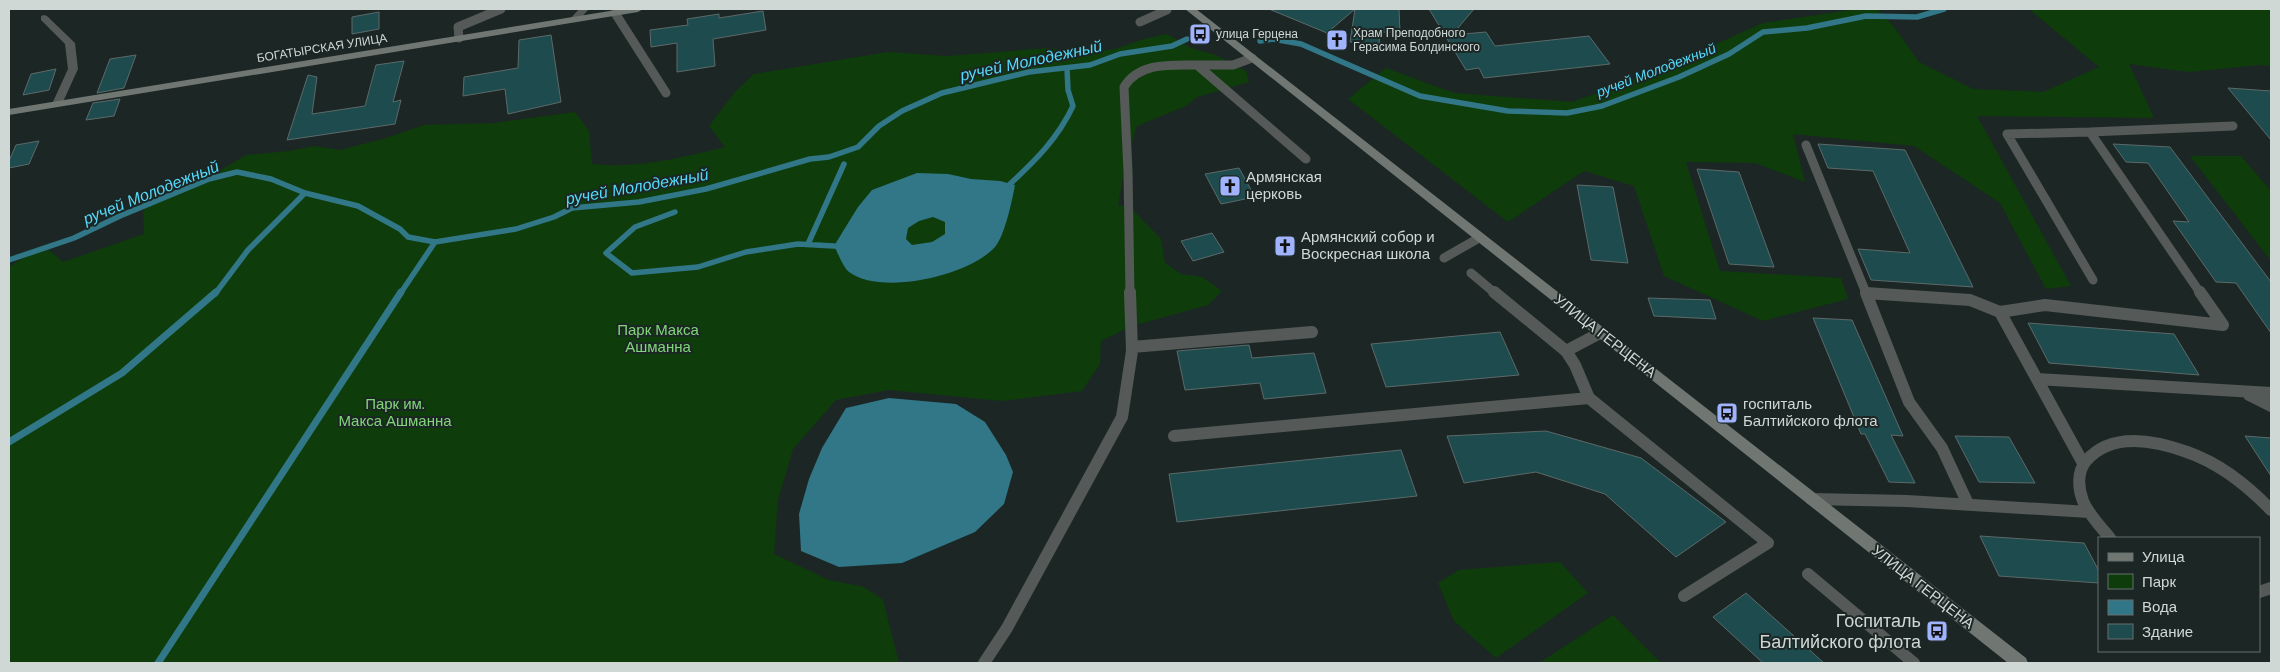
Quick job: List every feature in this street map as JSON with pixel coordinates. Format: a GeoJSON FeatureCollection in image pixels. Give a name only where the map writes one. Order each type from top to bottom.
{"type":"FeatureCollection","features":[{"type":"Feature","properties":{"kind":"main road","name":"БОГАТЫРСКАЯ УЛИЦА"},"geometry":{"type":"LineString","coordinates":[[9,112],[638,9]]}},
{"type":"Feature","properties":{"kind":"main road","name":"УЛИЦА ГЕРЦЕНА"},"geometry":{"type":"LineString","coordinates":[[1190,9],[2020,663]]}},
{"type":"Feature","properties":{"kind":"street"},"geometry":{"type":"LineString","coordinates":[[574,19],[584,9]]}},
{"type":"Feature","properties":{"kind":"street"},"geometry":{"type":"LineString","coordinates":[[44,18],[70,43],[73,69],[57,104]]}},
{"type":"Feature","properties":{"kind":"lane"},"geometry":{"type":"LineString","coordinates":[[459,38],[458,27],[478,17],[501,9]]}},
{"type":"Feature","properties":{"kind":"lane"},"geometry":{"type":"LineString","coordinates":[[1140,22],[1167,10],[1165,9]]}},
{"type":"Feature","properties":{"kind":"lane"},"geometry":{"type":"LineString","coordinates":[[619,11],[666,93]]}},
{"type":"Feature","properties":{"kind":"lane"},"geometry":{"type":"LineString","coordinates":[[984,663],[1006,628],[1122,417],[1132,347],[1124,87],[1127,78],[1136,72],[1176,65],[1233,65],[1252,58]]}},
{"type":"Feature","properties":{"kind":"lane"},"geometry":{"type":"LineString","coordinates":[[1197,66],[1306,159]]}},
{"type":"Feature","properties":{"kind":"lane"},"geometry":{"type":"LineString","coordinates":[[2093,280],[2006,134],[2233,126]]}},
{"type":"Feature","properties":{"kind":"lane"},"geometry":{"type":"LineString","coordinates":[[1866,292],[1970,300],[2000,312],[2045,305],[2223,325],[2090,132]]}},
{"type":"Feature","properties":{"kind":"lane"},"geometry":{"type":"LineString","coordinates":[[1806,145],[1909,402],[1942,448],[1968,504]]}},
{"type":"Feature","properties":{"kind":"lane"},"geometry":{"type":"LineString","coordinates":[[1444,258],[1479,238]]}},
{"type":"Feature","properties":{"kind":"lane"},"geometry":{"type":"LineString","coordinates":[[1471,273],[1566,351],[1589,398],[1768,543],[1684,596]]}},
{"type":"Feature","properties":{"kind":"lane"},"geometry":{"type":"LineString","coordinates":[[2000,312],[2083,464]]}},
{"type":"Feature","properties":{"kind":"lane"},"geometry":{"type":"LineString","coordinates":[[1132,347],[1312,332]]}},
{"type":"Feature","properties":{"kind":"lane"},"geometry":{"type":"LineString","coordinates":[[1566,351],[1600,333]]}},
{"type":"Feature","properties":{"kind":"lane"},"geometry":{"type":"LineString","coordinates":[[2037,379],[2245,393],[2271,393]]}},
{"type":"Feature","properties":{"kind":"lane"},"geometry":{"type":"LineString","coordinates":[[2245,393],[2271,406]]}},
{"type":"Feature","properties":{"kind":"lane"},"geometry":{"type":"LineString","coordinates":[[1174,436],[1589,398]]}},
{"type":"Feature","properties":{"kind":"lane"},"geometry":{"type":"LineString","coordinates":[[2109,537],[2089,512],[2081,494],[2079,477],[2083,464],[2098,449],[2123,442],[2154,443],[2188,452],[2224,469],[2255,492],[2271,510]]}},
{"type":"Feature","properties":{"kind":"lane"},"geometry":{"type":"LineString","coordinates":[[1811,499],[1901,500],[2089,512]]}},
{"type":"Feature","properties":{"kind":"lane"},"geometry":{"type":"LineString","coordinates":[[1808,574],[1914,663]]}},
{"type":"Feature","properties":{"kind":"green space"},"geometry":{"type":"Polygon","coordinates":[[[1857,9],[1877,9],[1895,28],[1919,62],[1973,89],[2043,92],[2099,67],[2029,9],[2271,9],[2271,66],[2259,65],[2189,72],[2129,64],[2154,118],[1977,116],[2071,286],[2046,289],[2000,203],[1914,146],[1793,134],[1805,182],[1755,163],[1686,162],[1720,271],[1841,278],[1848,299],[1763,321],[1664,276],[1634,186],[1584,171],[1508,222],[1348,99],[1386,68],[1454,93],[1572,102],[1651,73],[1763,23],[1857,9]]]}},
{"type":"Feature","properties":{"kind":"green space","name":"Парк Макса Ашманна"},"geometry":{"type":"Polygon","coordinates":[[[1167,34],[1191,48],[1216,55],[1246,71],[1249,82],[1197,97],[1186,106],[1137,126],[1125,164],[1118,206],[1128,205],[1161,239],[1165,263],[1181,274],[1202,277],[1222,291],[1208,305],[1132,326],[1101,341],[1100,364],[1082,391],[1002,401],[889,390],[836,400],[793,449],[778,500],[774,554],[829,580],[864,587],[883,600],[899,663],[9,663],[9,267],[43,245],[63,262],[144,234],[143,202],[194,186],[246,155],[289,151],[314,146],[340,150],[386,138],[424,125],[494,123],[575,112],[589,131],[592,164],[642,164],[675,159],[725,147],[709,126],[735,92],[754,74],[888,52],[947,56],[1048,48],[1081,53],[1115,49],[1144,39],[1167,34]]]}},
{"type":"Feature","properties":{"kind":"green space"},"geometry":{"type":"Polygon","coordinates":[[[2190,156],[2241,156],[2271,191],[2271,261],[2190,156]]]}},
{"type":"Feature","properties":{"kind":"green space"},"geometry":{"type":"Polygon","coordinates":[[[1560,562],[1588,593],[1496,658],[1454,621],[1438,583],[1459,570],[1560,562]]]}},
{"type":"Feature","properties":{"kind":"green space"},"geometry":{"type":"Polygon","coordinates":[[[1613,615],[1661,663],[1539,663],[1613,615]]]}},
{"type":"Feature","properties":{"kind":"water"},"geometry":{"type":"Polygon","coordinates":[[[917,173],[948,174],[971,179],[1000,181],[1015,185],[1005,226],[995,247],[966,267],[946,274],[902,282],[882,282],[863,279],[849,272],[834,246],[858,207],[872,190],[917,173]],[[933,217],[919,221],[908,228],[906,239],[912,245],[932,242],[945,234],[945,222],[933,217]]]}},
{"type":"Feature","properties":{"kind":"water"},"geometry":{"type":"Polygon","coordinates":[[[889,398],[956,404],[985,422],[1006,455],[1013,472],[1004,504],[975,532],[902,563],[839,567],[801,551],[799,514],[809,479],[822,448],[846,408],[889,398]]]}},
{"type":"Feature","properties":{"kind":"building","name":"Храм Преподобного Герасима Болдинского"},"geometry":{"type":"Polygon","coordinates":[[[1269,9],[1355,9],[1327,33],[1269,9]]]}},
{"type":"Feature","properties":{"kind":"building"},"geometry":{"type":"Polygon","coordinates":[[[1355,9],[1399,9],[1400,33],[1380,32],[1379,45],[1350,42],[1355,9]]]}},
{"type":"Feature","properties":{"kind":"building"},"geometry":{"type":"Polygon","coordinates":[[[1429,9],[1474,9],[1452,35],[1486,32],[1495,46],[1589,36],[1610,64],[1484,78],[1479,68],[1466,70],[1429,9]]]}},
{"type":"Feature","properties":{"kind":"building"},"geometry":{"type":"Polygon","coordinates":[[[763,11],[766,30],[713,39],[715,66],[677,72],[677,43],[651,47],[650,30],[688,25],[687,19],[719,14],[719,18],[763,11]]]}},
{"type":"Feature","properties":{"kind":"building"},"geometry":{"type":"Polygon","coordinates":[[[379,12],[379,29],[352,34],[352,17],[379,12]]]}},
{"type":"Feature","properties":{"kind":"building"},"geometry":{"type":"Polygon","coordinates":[[[551,35],[561,102],[508,114],[505,89],[463,96],[464,77],[518,68],[519,40],[551,35]]]}},
{"type":"Feature","properties":{"kind":"building"},"geometry":{"type":"Polygon","coordinates":[[[136,55],[124,88],[97,93],[110,59],[136,55]]]}},
{"type":"Feature","properties":{"kind":"building"},"geometry":{"type":"Polygon","coordinates":[[[404,61],[393,102],[401,100],[395,124],[287,140],[308,75],[317,77],[312,114],[365,106],[376,65],[404,61]]]}},
{"type":"Feature","properties":{"kind":"building"},"geometry":{"type":"Polygon","coordinates":[[[56,69],[49,90],[23,95],[31,74],[56,69]]]}},
{"type":"Feature","properties":{"kind":"building"},"geometry":{"type":"Polygon","coordinates":[[[2228,88],[2271,91],[2271,140],[2228,88]]]}},
{"type":"Feature","properties":{"kind":"building"},"geometry":{"type":"Polygon","coordinates":[[[120,99],[114,116],[86,120],[93,103],[120,99]]]}},
{"type":"Feature","properties":{"kind":"building"},"geometry":{"type":"Polygon","coordinates":[[[39,141],[29,164],[9,168],[9,161],[16,145],[39,141]]]}},
{"type":"Feature","properties":{"kind":"building"},"geometry":{"type":"Polygon","coordinates":[[[1818,144],[1905,150],[1973,287],[1871,280],[1858,249],[1910,253],[1873,171],[1828,168],[1818,144]]]}},
{"type":"Feature","properties":{"kind":"building"},"geometry":{"type":"Polygon","coordinates":[[[2113,144],[2170,147],[2271,282],[2271,333],[2236,283],[2216,282],[2173,221],[2189,222],[2148,163],[2126,162],[2113,144]]]}},
{"type":"Feature","properties":{"kind":"building","name":"Армянская церковь"},"geometry":{"type":"Polygon","coordinates":[[[1239,168],[1255,197],[1221,204],[1205,174],[1239,168]]]}},
{"type":"Feature","properties":{"kind":"building"},"geometry":{"type":"Polygon","coordinates":[[[1697,169],[1739,172],[1774,267],[1729,264],[1697,169]]]}},
{"type":"Feature","properties":{"kind":"building"},"geometry":{"type":"Polygon","coordinates":[[[1577,185],[1613,187],[1628,263],[1591,260],[1577,185]]]}},
{"type":"Feature","properties":{"kind":"building"},"geometry":{"type":"Polygon","coordinates":[[[1212,233],[1224,252],[1193,261],[1181,241],[1212,233]]]}},
{"type":"Feature","properties":{"kind":"building"},"geometry":{"type":"Polygon","coordinates":[[[1648,298],[1710,300],[1716,319],[1654,316],[1648,298]]]}},
{"type":"Feature","properties":{"kind":"building"},"geometry":{"type":"Polygon","coordinates":[[[1813,318],[1852,320],[1903,436],[1891,435],[1915,483],[1889,482],[1865,434],[1861,434],[1813,318]]]}},
{"type":"Feature","properties":{"kind":"building"},"geometry":{"type":"Polygon","coordinates":[[[2028,323],[2174,334],[2199,375],[2049,363],[2028,323]]]}},
{"type":"Feature","properties":{"kind":"building"},"geometry":{"type":"Polygon","coordinates":[[[1500,332],[1519,375],[1386,387],[1371,344],[1500,332]]]}},
{"type":"Feature","properties":{"kind":"building"},"geometry":{"type":"Polygon","coordinates":[[[1249,345],[1252,358],[1314,353],[1326,393],[1264,399],[1260,383],[1185,390],[1177,351],[1249,345]]]}},
{"type":"Feature","properties":{"kind":"building"},"geometry":{"type":"Polygon","coordinates":[[[1546,431],[1641,458],[1726,522],[1676,557],[1605,494],[1536,472],[1464,483],[1447,436],[1546,431]]]}},
{"type":"Feature","properties":{"kind":"building"},"geometry":{"type":"Polygon","coordinates":[[[1955,436],[2009,437],[2035,483],[1979,482],[1955,436]]]}},
{"type":"Feature","properties":{"kind":"building"},"geometry":{"type":"Polygon","coordinates":[[[2245,436],[2271,438],[2271,476],[2245,436]]]}},
{"type":"Feature","properties":{"kind":"building"},"geometry":{"type":"Polygon","coordinates":[[[1401,450],[1417,496],[1177,522],[1169,474],[1401,450]]]}},
{"type":"Feature","properties":{"kind":"building"},"geometry":{"type":"Polygon","coordinates":[[[1980,536],[2084,543],[2098,569],[2098,583],[1999,576],[1980,536]]]}},
{"type":"Feature","properties":{"kind":"building"},"geometry":{"type":"Polygon","coordinates":[[[1746,593],[1824,663],[1763,663],[1713,617],[1746,593]]]}},
{"type":"Feature","properties":{"kind":"waterway","name":"ручей Молодежный"},"geometry":{"type":"LineString","coordinates":[[1260,41],[1273,39],[1301,44],[1420,96],[1508,111],[1567,113],[1602,106],[1679,77],[1729,54],[1763,32],[1807,28],[1866,16],[1917,17],[1944,9]]}},
{"type":"Feature","properties":{"kind":"waterway","name":"ручей Молодежный"},"geometry":{"type":"LineString","coordinates":[[435,242],[516,229],[554,217],[572,208],[639,202],[706,189],[810,159],[829,157],[858,147],[879,126],[902,111],[942,93],[1029,72],[1090,65],[1120,54],[1172,46],[1187,39]]}},
{"type":"Feature","properties":{"kind":"waterway"},"geometry":{"type":"LineString","coordinates":[[1010,184],[1046,148],[1073,106],[1068,90],[1067,69]]}},
{"type":"Feature","properties":{"kind":"waterway"},"geometry":{"type":"LineString","coordinates":[[808,244],[844,164]]}},
{"type":"Feature","properties":{"kind":"waterway","name":"ручей Молодежный"},"geometry":{"type":"LineString","coordinates":[[9,260],[74,238],[120,216],[209,179],[237,172],[271,179],[305,193]]}},
{"type":"Feature","properties":{"kind":"waterway"},"geometry":{"type":"LineString","coordinates":[[215,294],[248,250],[305,193]]}},
{"type":"Feature","properties":{"kind":"waterway","name":"ручей Молодежный"},"geometry":{"type":"LineString","coordinates":[[305,193],[358,206],[400,229],[408,237],[435,242]]}},
{"type":"Feature","properties":{"kind":"waterway"},"geometry":{"type":"LineString","coordinates":[[675,212],[635,227],[606,253],[632,273],[698,267],[746,252],[798,244],[834,246]]}},
{"type":"Feature","properties":{"kind":"waterway"},"geometry":{"type":"LineString","coordinates":[[400,294],[435,242]]}},
{"type":"Feature","properties":{"kind":"waterway"},"geometry":{"type":"LineString","coordinates":[[9,442],[122,373],[216,292]]}},
{"type":"Feature","properties":{"kind":"waterway"},"geometry":{"type":"LineString","coordinates":[[158,663],[401,292]]}},
{"type":"Feature","properties":{"kind":"place","name":"улица Герцена"},"geometry":{"type":"Point","coordinates":[1200,34]}},
{"type":"Feature","properties":{"kind":"place","name":"Храм Преподобного Герасима Болдинского"},"geometry":{"type":"Point","coordinates":[1337,40]}},
{"type":"Feature","properties":{"kind":"place","name":"Армянская церковь"},"geometry":{"type":"Point","coordinates":[1230,186]}},
{"type":"Feature","properties":{"kind":"place","name":"Армянский собор и Воскресная школа"},"geometry":{"type":"Point","coordinates":[1285,246]}},
{"type":"Feature","properties":{"kind":"place","name":"госпиталь Балтийского флота"},"geometry":{"type":"Point","coordinates":[1727,413]}},
{"type":"Feature","properties":{"kind":"place","name":"Госпиталь Балтийского флота"},"geometry":{"type":"Point","coordinates":[1937,631]}},
{"type":"Feature","properties":{"kind":"park label","name":"Парк им. Макса Ашманна"},"geometry":{"type":"Point","coordinates":[395,412]}}]}
